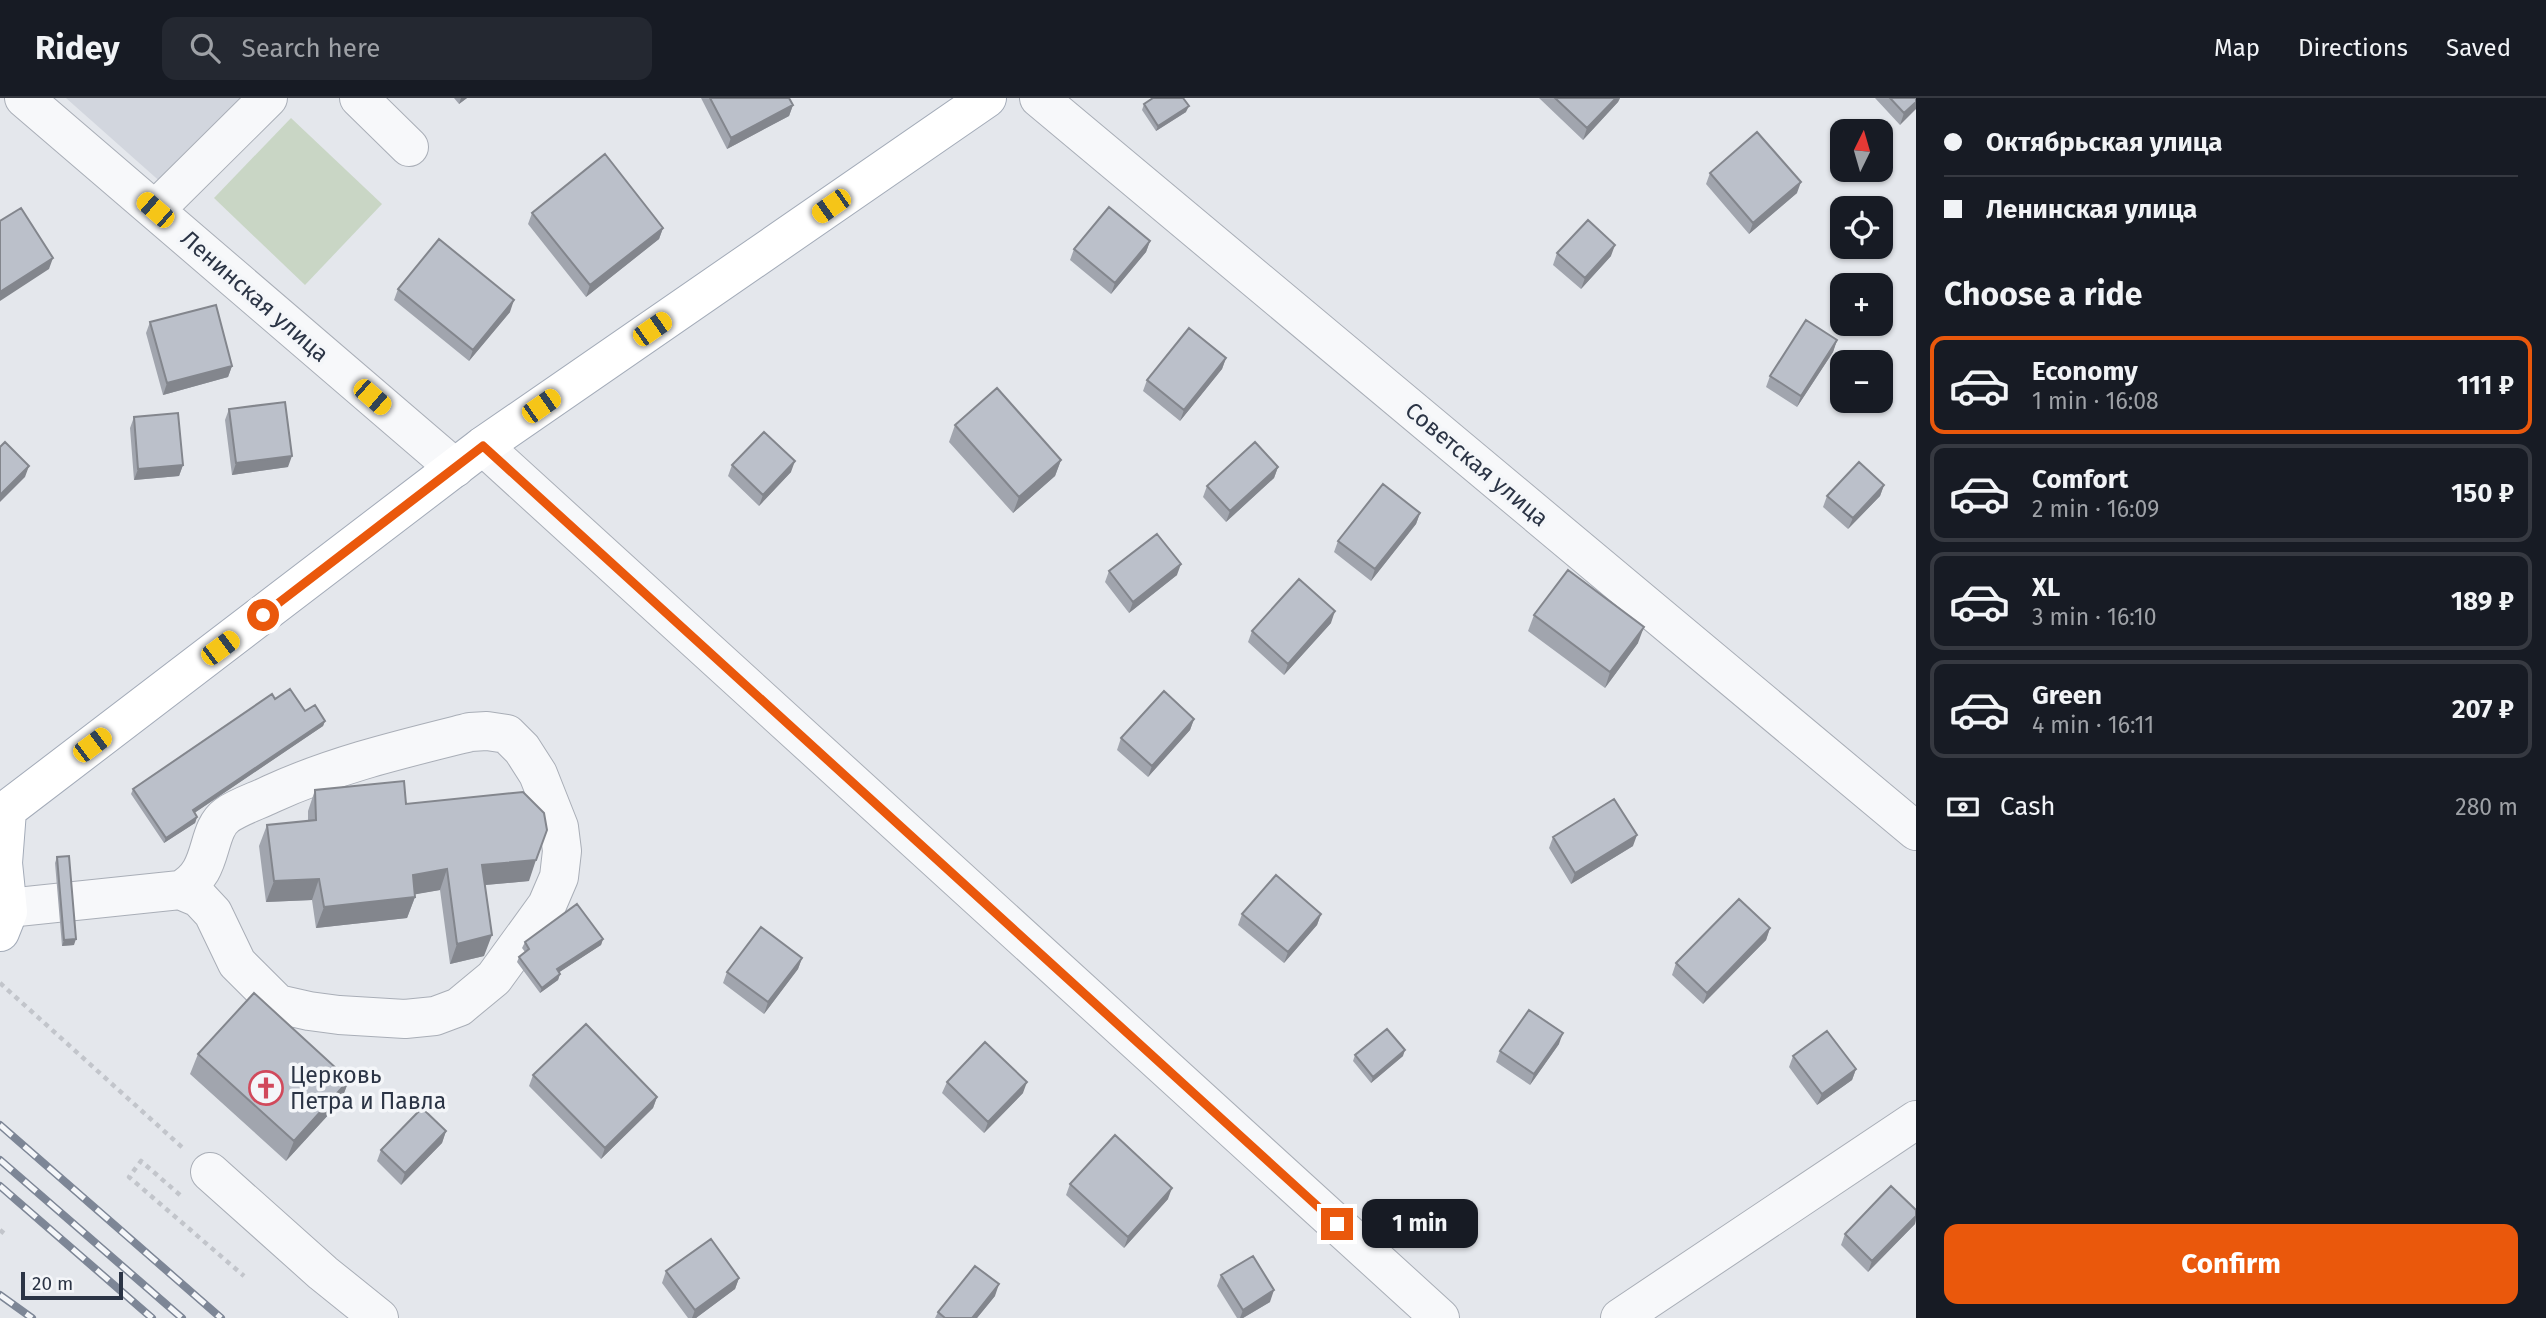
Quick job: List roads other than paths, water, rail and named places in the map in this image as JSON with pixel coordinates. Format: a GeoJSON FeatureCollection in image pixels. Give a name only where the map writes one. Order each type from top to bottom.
{"type":"FeatureCollection","features":[{"type":"Feature","properties":{"kind":"main road"},"geometry":{"type":"LineString","coordinates":[[4,920],[3,813],[469,457],[987,98]]}},
{"type":"Feature","properties":{"kind":"street","name":"Ленинская улица"},"geometry":{"type":"LineString","coordinates":[[24,98],[155,210],[469,457],[1440,1318]]}},
{"type":"Feature","properties":{"kind":"street"},"geometry":{"type":"LineString","coordinates":[[155,210],[268,98]]}},
{"type":"Feature","properties":{"kind":"street"},"geometry":{"type":"LineString","coordinates":[[359,98],[409,147]]}},
{"type":"Feature","properties":{"kind":"street","name":"Советская улица"},"geometry":{"type":"LineString","coordinates":[[1039,98],[1916,831]]}},
{"type":"Feature","properties":{"kind":"street"},"geometry":{"type":"LineString","coordinates":[[4,920],[180,890],[200,875],[217,829],[225,816],[324,772],[470,732],[507,734],[522,749],[538,774],[559,827],[562,851],[559,877],[547,905],[494,978],[459,1007],[435,1016],[405,1019],[339,1015],[278,1003],[237,964],[213,913],[199,898],[180,890]]}},
{"type":"Feature","properties":{"kind":"street"},"geometry":{"type":"LineString","coordinates":[[1620,1318],[1916,1120]]}},
{"type":"Feature","properties":{"kind":"street"},"geometry":{"type":"LineString","coordinates":[[196,1184],[323,1273],[379,1318]]}},
{"type":"Feature","properties":{"kind":"railway"},"geometry":{"type":"LineString","coordinates":[[0,1125],[221,1318]]}},
{"type":"Feature","properties":{"kind":"railway"},"geometry":{"type":"LineString","coordinates":[[0,1160],[182,1318]]}},
{"type":"Feature","properties":{"kind":"railway"},"geometry":{"type":"LineString","coordinates":[[0,1186],[152,1318]]}},
{"type":"Feature","properties":{"kind":"railway"},"geometry":{"type":"LineString","coordinates":[[0,1295],[32,1318]]}},
{"type":"Feature","properties":{"kind":"place","name":"Церковь Петра и Павла"},"geometry":{"type":"Point","coordinates":[266,1088]}}]}
